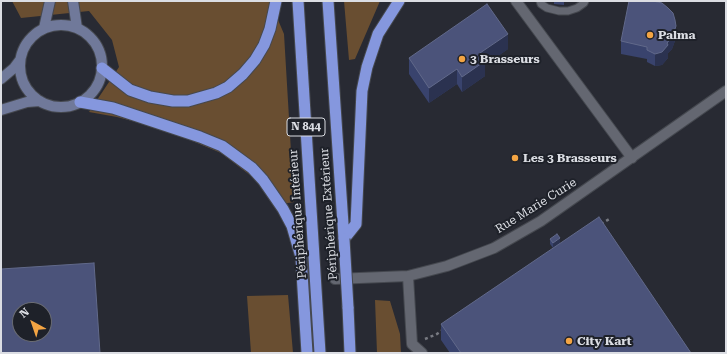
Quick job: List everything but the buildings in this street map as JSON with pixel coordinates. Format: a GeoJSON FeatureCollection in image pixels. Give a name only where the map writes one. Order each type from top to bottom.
{"type":"FeatureCollection","features":[{"type":"Feature","properties":{"kind":"highway"},"geometry":{"type":"LineString","coordinates":[[102,68],[130,90],[150,97],[188,101],[216,93],[228,87],[243,74],[255,60],[264,45],[270,29],[276,1]]}},
{"type":"Feature","properties":{"kind":"highway","name":"Périphérique Intérieur"},"geometry":{"type":"LineString","coordinates":[[298,1],[320,353]]}},
{"type":"Feature","properties":{"kind":"highway","name":"Périphérique Extérieur"},"geometry":{"type":"LineString","coordinates":[[328,1],[350,353]]}},
{"type":"Feature","properties":{"kind":"highway"},"geometry":{"type":"LineString","coordinates":[[344,239],[356,224],[362,91],[367,67],[378,34],[399,1]]}},
{"type":"Feature","properties":{"kind":"highway"},"geometry":{"type":"LineString","coordinates":[[80,102],[113,108],[215,143],[222,146],[252,168],[263,180],[283,209],[292,226],[300,257],[307,353]]}},
{"type":"Feature","properties":{"kind":"main road"},"geometry":{"type":"LineString","coordinates":[[44,28],[50,1]]}},
{"type":"Feature","properties":{"kind":"main road"},"geometry":{"type":"LineString","coordinates":[[73,1],[77,28]]}},
{"type":"Feature","properties":{"kind":"main road"},"geometry":{"type":"LineString","coordinates":[[61,25],[77,28],[88,35],[96,44],[100,55],[102,68],[96,88],[89,96],[72,105],[56,107],[40,101],[30,94],[24,84],[20,72],[22,50],[35,34],[44,28],[61,25]]}},
{"type":"Feature","properties":{"kind":"main road"},"geometry":{"type":"LineString","coordinates":[[1,79],[14,68],[20,60]]}},
{"type":"Feature","properties":{"kind":"main road"},"geometry":{"type":"LineString","coordinates":[[1,110],[27,102],[40,101]]}},
{"type":"Feature","properties":{"kind":"street"},"geometry":{"type":"LineString","coordinates":[[516,1],[632,158]]}},
{"type":"Feature","properties":{"kind":"street","name":"Rue Marie Curie"},"geometry":{"type":"LineString","coordinates":[[335,279],[408,276],[447,266],[494,248],[541,221],[726,92]]}},
{"type":"Feature","properties":{"kind":"street"},"geometry":{"type":"LineString","coordinates":[[408,276],[412,344],[422,353]]}},
{"type":"Feature","properties":{"kind":"lane"},"geometry":{"type":"LineString","coordinates":[[540,1],[547,8],[558,11],[568,11],[577,8],[585,1]]}},
{"type":"Feature","properties":{"kind":"path"},"geometry":{"type":"LineString","coordinates":[[596,228],[611,218]]}},
{"type":"Feature","properties":{"kind":"path"},"geometry":{"type":"LineString","coordinates":[[412,344],[436,334],[450,325]]}},
{"type":"Feature","properties":{"kind":"shaded area"},"geometry":{"type":"Polygon","coordinates":[[[12,1],[270,1],[284,34],[294,202],[276,205],[259,182],[221,153],[183,137],[144,124],[89,112],[119,67],[112,40],[89,11],[21,18],[12,1]]]}},
{"type":"Feature","properties":{"kind":"shaded area"},"geometry":{"type":"Polygon","coordinates":[[[344,1],[380,1],[355,59],[349,60],[344,1]]]}},
{"type":"Feature","properties":{"kind":"shaded area"},"geometry":{"type":"Polygon","coordinates":[[[288,295],[293,353],[251,353],[247,296],[288,295]]]}},
{"type":"Feature","properties":{"kind":"shaded area"},"geometry":{"type":"Polygon","coordinates":[[[375,300],[390,301],[400,334],[401,353],[377,353],[375,300]]]}},
{"type":"Feature","properties":{"kind":"place","name":"Palma"},"geometry":{"type":"Point","coordinates":[650,35]}},
{"type":"Feature","properties":{"kind":"place","name":"3 Brasseurs"},"geometry":{"type":"Point","coordinates":[462,59]}},
{"type":"Feature","properties":{"kind":"place","name":"Les 3 Brasseurs"},"geometry":{"type":"Point","coordinates":[515,158]}},
{"type":"Feature","properties":{"kind":"place","name":"City Kart"},"geometry":{"type":"Point","coordinates":[569,341]}}]}
